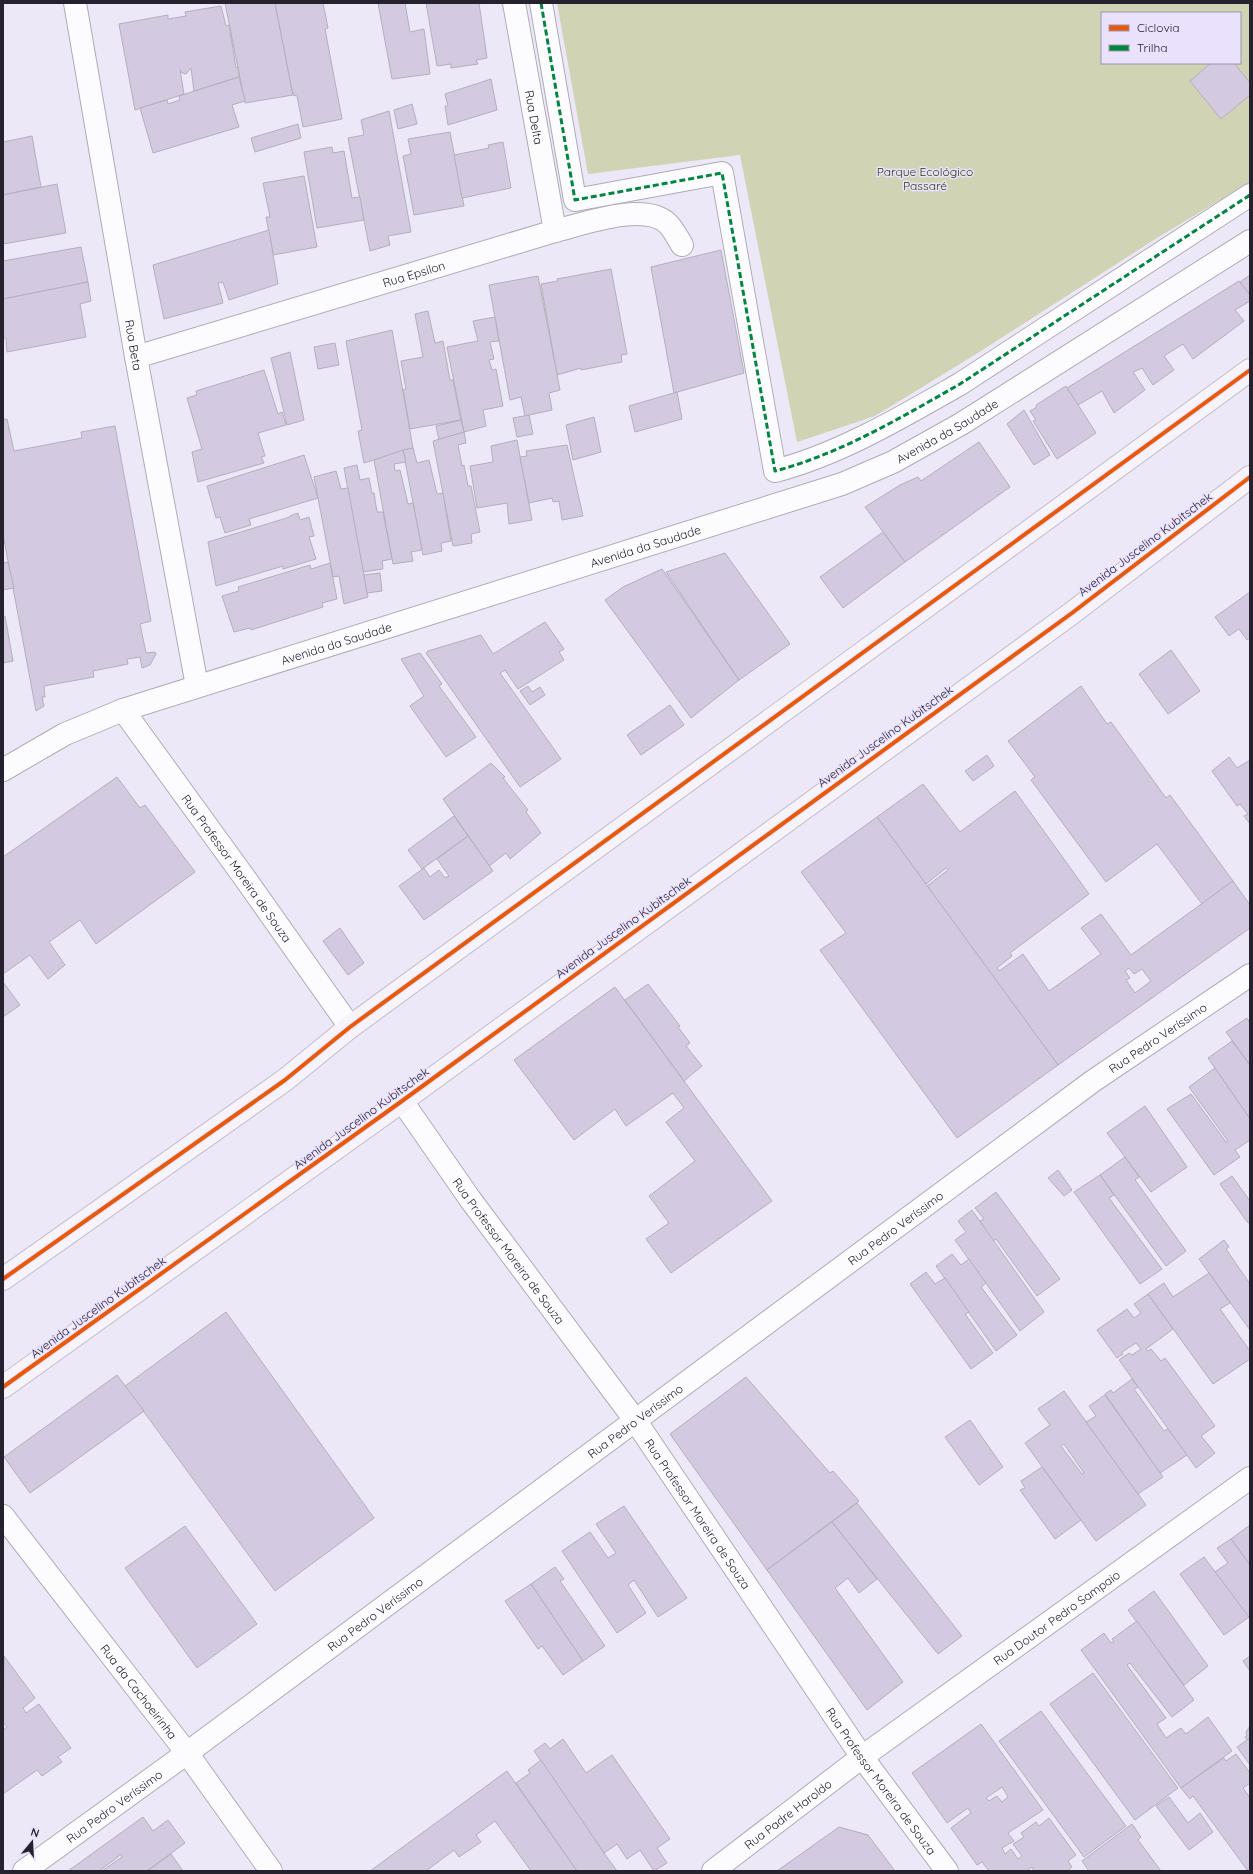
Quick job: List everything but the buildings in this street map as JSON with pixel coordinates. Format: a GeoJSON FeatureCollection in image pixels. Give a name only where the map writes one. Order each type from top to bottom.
{"type":"FeatureCollection","features":[{"type":"Feature","properties":{"kind":"main road"},"geometry":{"type":"LineString","coordinates":[[3,1279],[285,1080],[350,1028],[1250,370]]}},
{"type":"Feature","properties":{"kind":"main road","name":"Avenida Juscelino Kubitschek"},"geometry":{"type":"LineString","coordinates":[[3,1387],[402,1101],[1072,613],[1250,477]]}},
{"type":"Feature","properties":{"kind":"street","name":"Rua Beta"},"geometry":{"type":"LineString","coordinates":[[75,3],[136,358],[197,686]]}},
{"type":"Feature","properties":{"kind":"street","name":"Rua Delta"},"geometry":{"type":"LineString","coordinates":[[514,3],[555,230]]}},
{"type":"Feature","properties":{"kind":"street"},"geometry":{"type":"LineString","coordinates":[[541,3],[575,200],[722,173],[775,470],[825,454],[960,384],[1250,195]]}},
{"type":"Feature","properties":{"kind":"street","name":"Rua Epsilon"},"geometry":{"type":"LineString","coordinates":[[136,358],[555,230],[618,215],[644,214],[668,224],[682,245]]}},
{"type":"Feature","properties":{"kind":"street","name":"Avenida da Saudade"},"geometry":{"type":"LineString","coordinates":[[3,770],[66,734],[123,710],[842,484],[893,462],[961,424],[1250,241]]}},
{"type":"Feature","properties":{"kind":"street","name":"Rua Professor Moreira de Souza"},"geometry":{"type":"LineString","coordinates":[[123,710],[244,877],[350,1028]]}},
{"type":"Feature","properties":{"kind":"street","name":"Rua Pedro Veríssimo"},"geometry":{"type":"LineString","coordinates":[[24,1871],[188,1753],[1093,1081],[1250,975]]}},
{"type":"Feature","properties":{"kind":"street","name":"Rua Professor Moreira de Souza"},"geometry":{"type":"LineString","coordinates":[[402,1101],[470,1199],[635,1420],[862,1757],[947,1871]]}},
{"type":"Feature","properties":{"kind":"street","name":"Rua Doutor Pedro Sampaio"},"geometry":{"type":"LineString","coordinates":[[862,1757],[1250,1478]]}},
{"type":"Feature","properties":{"kind":"street","name":"Rua da Cachoeirinha"},"geometry":{"type":"LineString","coordinates":[[3,1516],[188,1753],[271,1871]]}},
{"type":"Feature","properties":{"kind":"street","name":"Rua Padre Haroldo"},"geometry":{"type":"LineString","coordinates":[[713,1871],[862,1757]]}},
{"type":"Feature","properties":{"kind":"green space","name":"Parque Ecológico Passaré"},"geometry":{"type":"Polygon","coordinates":[[[557,3],[1250,3],[1250,182],[1157,238],[981,351],[875,416],[797,442],[740,155],[588,174],[557,3]]]}},
{"type":"Feature","properties":{"kind":"marked path"},"geometry":{"type":"LineString","coordinates":[[541,3],[575,200],[722,173],[775,471],[799,464],[847,445],[893,422],[960,384],[1250,195]]}},
{"type":"Feature","properties":{"kind":"cycle path"},"geometry":{"type":"LineString","coordinates":[[3,1279],[285,1080],[350,1027],[1250,370]]}},
{"type":"Feature","properties":{"kind":"cycle path"},"geometry":{"type":"LineString","coordinates":[[3,1387],[402,1101],[1072,613],[1250,477]]}}]}
